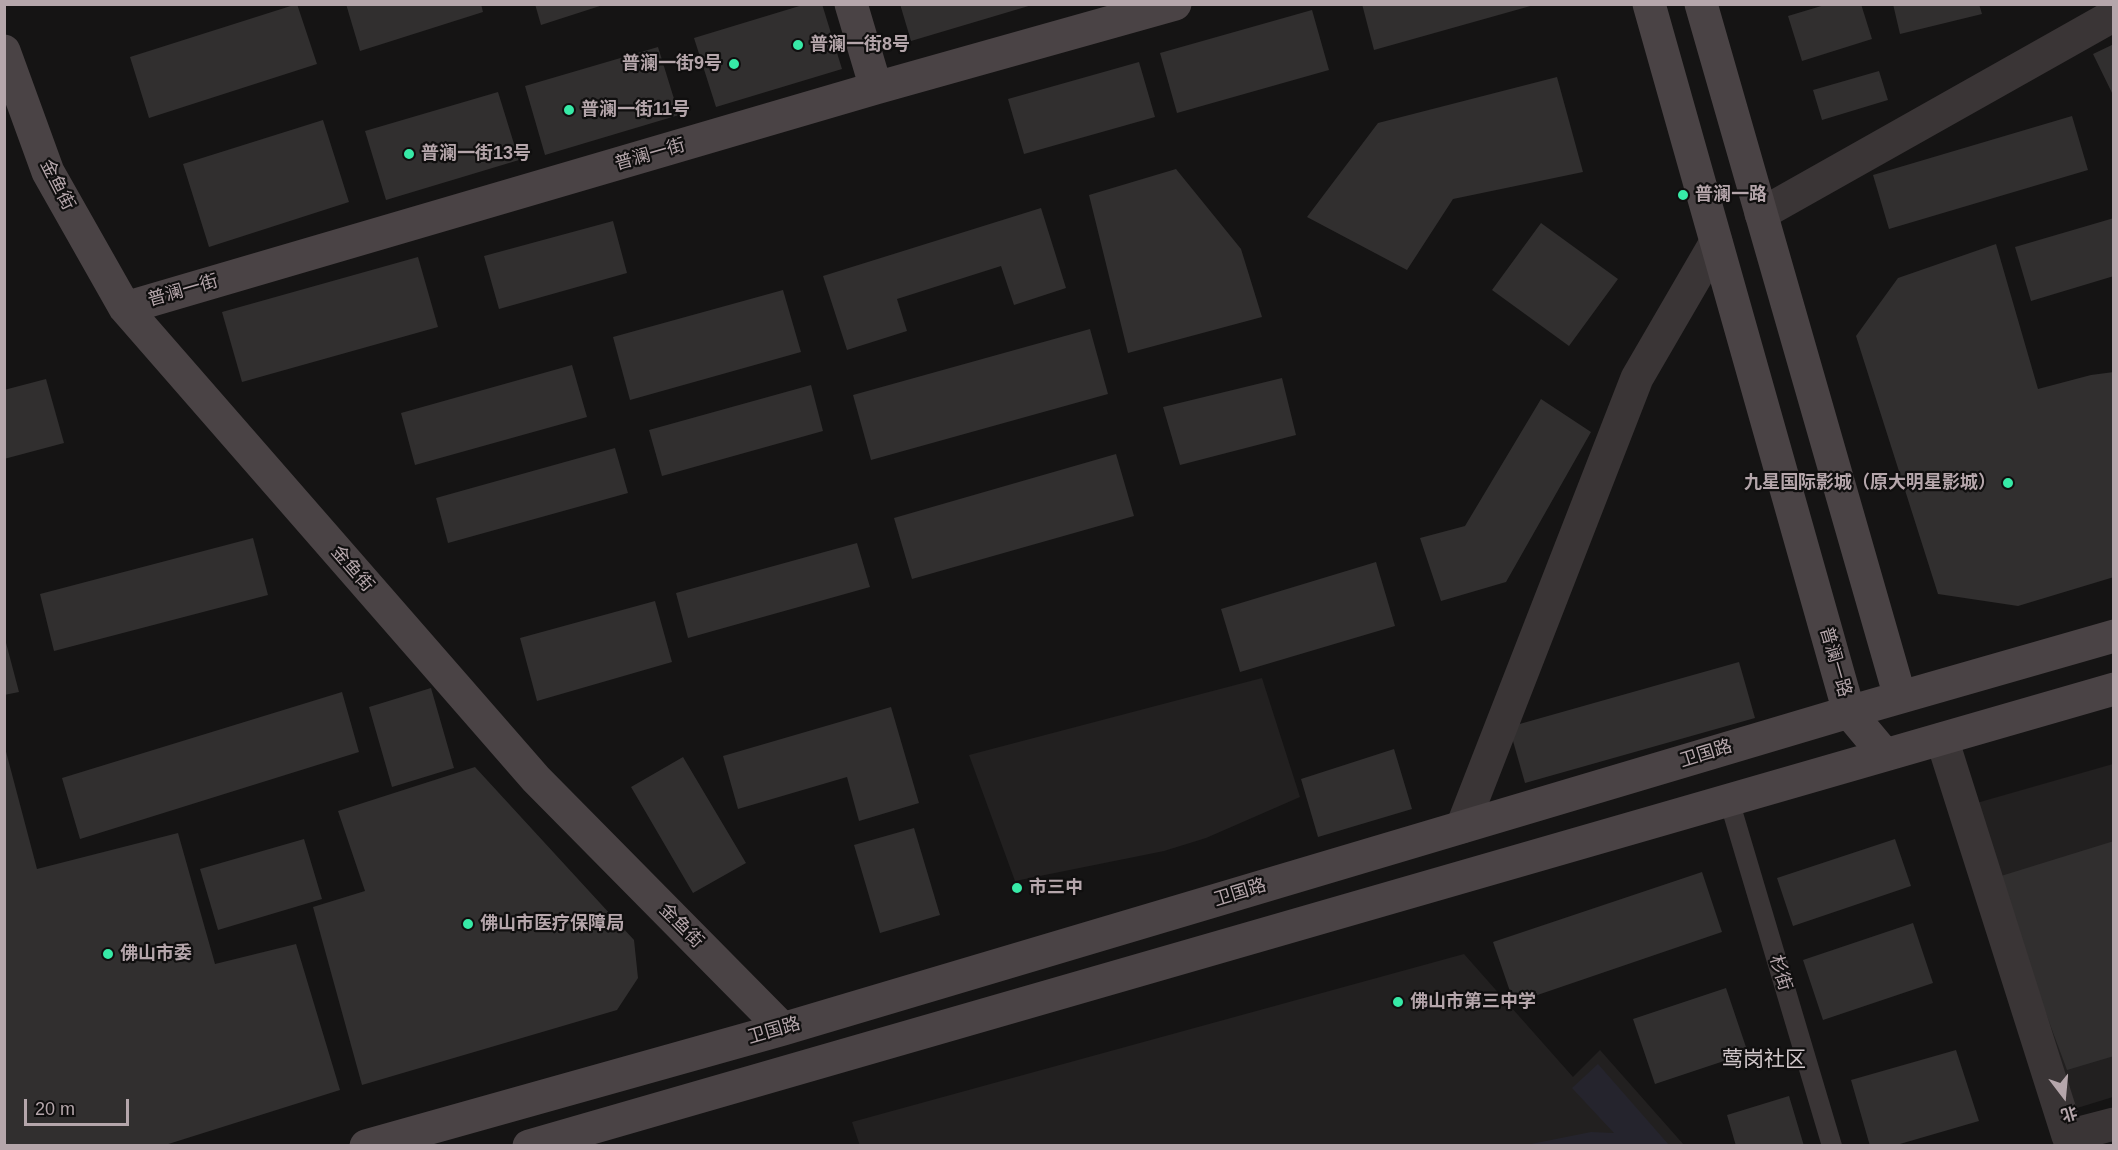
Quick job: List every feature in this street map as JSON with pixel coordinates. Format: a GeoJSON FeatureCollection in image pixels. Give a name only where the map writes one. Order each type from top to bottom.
{"type":"FeatureCollection","features":[{"type":"Feature","properties":{"kind":"main road"},"geometry":{"type":"LineString","coordinates":[[851,4],[876,88]]}},
{"type":"Feature","properties":{"kind":"main road","name":"普澜一街"},"geometry":{"type":"LineString","coordinates":[[125,308],[876,88],[1175,4]]}},
{"type":"Feature","properties":{"kind":"main road","name":"普澜一路"},"geometry":{"type":"LineString","coordinates":[[1648,4],[1850,712],[1885,755]]}},
{"type":"Feature","properties":{"kind":"main road"},"geometry":{"type":"LineString","coordinates":[[1701,4],[1900,697],[1885,755]]}},
{"type":"Feature","properties":{"kind":"main road","name":"金鱼街"},"geometry":{"type":"LineString","coordinates":[[4,51],[48,172],[125,308],[536,779],[783,1029]]}},
{"type":"Feature","properties":{"kind":"main road","name":"卫国路"},"geometry":{"type":"LineString","coordinates":[[366,1146],[783,1029],[1900,697],[2114,636]]}},
{"type":"Feature","properties":{"kind":"main road"},"geometry":{"type":"LineString","coordinates":[[529,1146],[2114,689]]}},
{"type":"Feature","properties":{"kind":"street"},"geometry":{"type":"LineString","coordinates":[[1761,214],[2114,15]]}},
{"type":"Feature","properties":{"kind":"street"},"geometry":{"type":"LineString","coordinates":[[1462,827],[1637,378],[1716,242]]}},
{"type":"Feature","properties":{"kind":"street"},"geometry":{"type":"LineString","coordinates":[[1942,739],[2068,1136],[2114,1124]]}},
{"type":"Feature","properties":{"kind":"lane","name":"杉街"},"geometry":{"type":"LineString","coordinates":[[1728,800],[1832,1146]]}},
{"type":"Feature","properties":{"kind":"shaded area"},"geometry":{"type":"Polygon","coordinates":[[[1262,678],[1300,797],[1206,838],[1164,851],[1015,881],[969,755],[1262,678]]]}},
{"type":"Feature","properties":{"kind":"shaded area"},"geometry":{"type":"Polygon","coordinates":[[[2113,764],[2113,1097],[2074,1109],[1973,804],[2113,764]]]}},
{"type":"Feature","properties":{"kind":"shaded area","name":"佛山市第三中学"},"geometry":{"type":"Polygon","coordinates":[[[1464,954],[1573,1077],[1600,1050],[1684,1145],[860,1146],[852,1122],[1464,954]]]}},
{"type":"Feature","properties":{"kind":"shaded area"},"geometry":{"type":"Polygon","coordinates":[[[1598,1064],[1669,1145],[1526,1145],[1591,1132],[1614,1133],[1572,1088],[1598,1064]]]}},
{"type":"Feature","properties":{"kind":"building"},"geometry":{"type":"Polygon","coordinates":[[[297,4],[317,64],[149,118],[130,57],[297,4]]]}},
{"type":"Feature","properties":{"kind":"building"},"geometry":{"type":"Polygon","coordinates":[[[346,4],[481,4],[483,12],[360,51],[346,4]]]}},
{"type":"Feature","properties":{"kind":"building"},"geometry":{"type":"Polygon","coordinates":[[[535,4],[603,4],[603,5],[541,25],[535,4]]]}},
{"type":"Feature","properties":{"kind":"building"},"geometry":{"type":"Polygon","coordinates":[[[806,4],[822,4],[842,69],[716,107],[694,38],[806,4]]]}},
{"type":"Feature","properties":{"kind":"building"},"geometry":{"type":"Polygon","coordinates":[[[900,4],[1032,4],[1032,5],[911,41],[900,4]]]}},
{"type":"Feature","properties":{"kind":"building"},"geometry":{"type":"Polygon","coordinates":[[[1362,4],[1534,4],[1534,5],[1374,50],[1362,4]]]}},
{"type":"Feature","properties":{"kind":"building"},"geometry":{"type":"Polygon","coordinates":[[[1828,4],[1861,4],[1872,39],[1802,61],[1788,16],[1828,4]]]}},
{"type":"Feature","properties":{"kind":"building"},"geometry":{"type":"Polygon","coordinates":[[[1893,4],[1979,4],[1982,14],[1900,34],[1893,4]]]}},
{"type":"Feature","properties":{"kind":"building"},"geometry":{"type":"Polygon","coordinates":[[[1312,10],[1329,70],[1177,113],[1160,53],[1312,10]]]}},
{"type":"Feature","properties":{"kind":"building"},"geometry":{"type":"Polygon","coordinates":[[[2114,44],[2114,97],[2093,54],[2114,44]]]}},
{"type":"Feature","properties":{"kind":"building"},"geometry":{"type":"Polygon","coordinates":[[[658,47],[679,115],[545,155],[525,86],[658,47]]]}},
{"type":"Feature","properties":{"kind":"building"},"geometry":{"type":"Polygon","coordinates":[[[1139,62],[1155,117],[1024,154],[1008,99],[1139,62]]]}},
{"type":"Feature","properties":{"kind":"building"},"geometry":{"type":"Polygon","coordinates":[[[1879,71],[1888,100],[1822,120],[1813,90],[1879,71]]]}},
{"type":"Feature","properties":{"kind":"building"},"geometry":{"type":"Polygon","coordinates":[[[1557,77],[1583,172],[1453,199],[1407,270],[1307,217],[1378,123],[1557,77]]]}},
{"type":"Feature","properties":{"kind":"building"},"geometry":{"type":"Polygon","coordinates":[[[498,92],[519,160],[386,200],[365,131],[498,92]]]}},
{"type":"Feature","properties":{"kind":"building"},"geometry":{"type":"Polygon","coordinates":[[[2072,116],[2088,170],[1889,229],[1873,175],[2072,116]]]}},
{"type":"Feature","properties":{"kind":"building"},"geometry":{"type":"Polygon","coordinates":[[[323,120],[349,202],[209,247],[183,164],[323,120]]]}},
{"type":"Feature","properties":{"kind":"building"},"geometry":{"type":"Polygon","coordinates":[[[1176,169],[1241,249],[1262,317],[1128,353],[1089,195],[1176,169]]]}},
{"type":"Feature","properties":{"kind":"building"},"geometry":{"type":"Polygon","coordinates":[[[1041,208],[1066,288],[1014,305],[1001,266],[897,299],[907,331],[847,350],[823,276],[1041,208]]]}},
{"type":"Feature","properties":{"kind":"building"},"geometry":{"type":"Polygon","coordinates":[[[2114,218],[2114,276],[2031,301],[2015,247],[2114,218]]]}},
{"type":"Feature","properties":{"kind":"building"},"geometry":{"type":"Polygon","coordinates":[[[613,221],[627,273],[499,309],[484,256],[613,221]]]}},
{"type":"Feature","properties":{"kind":"building"},"geometry":{"type":"Polygon","coordinates":[[[1541,223],[1618,279],[1569,346],[1492,290],[1541,223]]]}},
{"type":"Feature","properties":{"kind":"building","name":"九星国际影城（原大明星影城）"},"geometry":{"type":"Polygon","coordinates":[[[1996,244],[2038,389],[2091,375],[2114,372],[2114,577],[2018,606],[1938,594],[1856,336],[1898,278],[1996,244]]]}},
{"type":"Feature","properties":{"kind":"building"},"geometry":{"type":"Polygon","coordinates":[[[418,257],[438,327],[242,382],[222,312],[418,257]]]}},
{"type":"Feature","properties":{"kind":"building"},"geometry":{"type":"Polygon","coordinates":[[[783,290],[801,352],[630,400],[613,337],[783,290]]]}},
{"type":"Feature","properties":{"kind":"building"},"geometry":{"type":"Polygon","coordinates":[[[1090,329],[1108,394],[871,460],[853,395],[1090,329]]]}},
{"type":"Feature","properties":{"kind":"building"},"geometry":{"type":"Polygon","coordinates":[[[572,365],[587,417],[415,465],[401,413],[572,365]]]}},
{"type":"Feature","properties":{"kind":"building"},"geometry":{"type":"Polygon","coordinates":[[[1282,378],[1296,435],[1180,465],[1163,407],[1282,378]]]}},
{"type":"Feature","properties":{"kind":"building"},"geometry":{"type":"Polygon","coordinates":[[[46,379],[64,443],[4,459],[4,390],[46,379]]]}},
{"type":"Feature","properties":{"kind":"building"},"geometry":{"type":"Polygon","coordinates":[[[811,385],[823,431],[662,476],[649,430],[811,385]]]}},
{"type":"Feature","properties":{"kind":"building"},"geometry":{"type":"Polygon","coordinates":[[[1541,399],[1591,432],[1506,582],[1441,601],[1420,538],[1465,526],[1541,399]]]}},
{"type":"Feature","properties":{"kind":"building"},"geometry":{"type":"Polygon","coordinates":[[[615,448],[628,493],[448,543],[436,498],[615,448]]]}},
{"type":"Feature","properties":{"kind":"building"},"geometry":{"type":"Polygon","coordinates":[[[1116,454],[1134,516],[912,579],[894,518],[1116,454]]]}},
{"type":"Feature","properties":{"kind":"building"},"geometry":{"type":"Polygon","coordinates":[[[253,538],[268,595],[54,651],[40,594],[253,538]]]}},
{"type":"Feature","properties":{"kind":"building"},"geometry":{"type":"Polygon","coordinates":[[[857,543],[870,587],[688,638],[676,593],[857,543]]]}},
{"type":"Feature","properties":{"kind":"building"},"geometry":{"type":"Polygon","coordinates":[[[1376,562],[1395,626],[1240,672],[1221,609],[1376,562]]]}},
{"type":"Feature","properties":{"kind":"building"},"geometry":{"type":"Polygon","coordinates":[[[655,601],[672,662],[537,701],[520,638],[655,601]]]}},
{"type":"Feature","properties":{"kind":"building"},"geometry":{"type":"Polygon","coordinates":[[[4,640],[19,692],[4,695],[4,640]]]}},
{"type":"Feature","properties":{"kind":"building"},"geometry":{"type":"Polygon","coordinates":[[[1739,662],[1755,718],[1525,783],[1509,727],[1739,662]]]}},
{"type":"Feature","properties":{"kind":"building"},"geometry":{"type":"Polygon","coordinates":[[[431,688],[454,768],[392,787],[369,707],[431,688]]]}},
{"type":"Feature","properties":{"kind":"building"},"geometry":{"type":"Polygon","coordinates":[[[342,692],[359,752],[80,839],[62,778],[342,692]]]}},
{"type":"Feature","properties":{"kind":"building"},"geometry":{"type":"Polygon","coordinates":[[[891,707],[919,803],[859,821],[847,777],[738,809],[723,756],[891,707]]]}},
{"type":"Feature","properties":{"kind":"building","name":"佛山市委"},"geometry":{"type":"Polygon","coordinates":[[[4,744],[37,869],[178,833],[215,964],[296,944],[340,1090],[162,1146],[4,1146],[4,744]]]}},
{"type":"Feature","properties":{"kind":"building"},"geometry":{"type":"Polygon","coordinates":[[[1394,749],[1412,809],[1318,837],[1301,779],[1394,749]]]}},
{"type":"Feature","properties":{"kind":"building"},"geometry":{"type":"Polygon","coordinates":[[[683,757],[746,863],[693,893],[631,787],[683,757]]]}},
{"type":"Feature","properties":{"kind":"building","name":"佛山市医疗保障局"},"geometry":{"type":"Polygon","coordinates":[[[475,767],[634,940],[638,978],[617,1010],[362,1085],[313,907],[365,891],[338,811],[475,767]]]}},
{"type":"Feature","properties":{"kind":"building"},"geometry":{"type":"Polygon","coordinates":[[[914,828],[940,915],[880,933],[854,845],[914,828]]]}},
{"type":"Feature","properties":{"kind":"building"},"geometry":{"type":"Polygon","coordinates":[[[304,839],[322,899],[218,930],[200,869],[304,839]]]}},
{"type":"Feature","properties":{"kind":"building"},"geometry":{"type":"Polygon","coordinates":[[[1895,839],[1911,886],[1793,926],[1777,878],[1895,839]]]}},
{"type":"Feature","properties":{"kind":"building"},"geometry":{"type":"Polygon","coordinates":[[[2114,841],[2114,1056],[2067,1070],[2032,976],[2001,876],[2114,841]]]}},
{"type":"Feature","properties":{"kind":"building"},"geometry":{"type":"Polygon","coordinates":[[[1702,872],[1722,932],[1514,1003],[1493,942],[1702,872]]]}},
{"type":"Feature","properties":{"kind":"building"},"geometry":{"type":"Polygon","coordinates":[[[1913,923],[1933,983],[1823,1020],[1803,960],[1913,923]]]}},
{"type":"Feature","properties":{"kind":"building"},"geometry":{"type":"Polygon","coordinates":[[[1726,988],[1748,1053],[1655,1084],[1633,1019],[1726,988]]]}},
{"type":"Feature","properties":{"kind":"building"},"geometry":{"type":"Polygon","coordinates":[[[1956,1050],[1979,1121],[1893,1146],[1870,1146],[1851,1080],[1956,1050]]]}},
{"type":"Feature","properties":{"kind":"building"},"geometry":{"type":"Polygon","coordinates":[[[1789,1096],[1804,1146],[1736,1146],[1727,1115],[1789,1096]]]}},
{"type":"Feature","properties":{"kind":"place","name":"普澜一街8号"},"geometry":{"type":"Point","coordinates":[798,45]}},
{"type":"Feature","properties":{"kind":"place","name":"普澜一街9号"},"geometry":{"type":"Point","coordinates":[734,64]}},
{"type":"Feature","properties":{"kind":"place","name":"普澜一街11号"},"geometry":{"type":"Point","coordinates":[569,110]}},
{"type":"Feature","properties":{"kind":"place","name":"普澜一街13号"},"geometry":{"type":"Point","coordinates":[409,154]}},
{"type":"Feature","properties":{"kind":"place","name":"普澜一路"},"geometry":{"type":"Point","coordinates":[1683,195]}},
{"type":"Feature","properties":{"kind":"place","name":"九星国际影城（原大明星影城）"},"geometry":{"type":"Point","coordinates":[2008,483]}},
{"type":"Feature","properties":{"kind":"place","name":"市三中"},"geometry":{"type":"Point","coordinates":[1017,888]}},
{"type":"Feature","properties":{"kind":"place","name":"佛山市医疗保障局"},"geometry":{"type":"Point","coordinates":[468,924]}},
{"type":"Feature","properties":{"kind":"place","name":"佛山市委"},"geometry":{"type":"Point","coordinates":[108,954]}},
{"type":"Feature","properties":{"kind":"place","name":"佛山市第三中学"},"geometry":{"type":"Point","coordinates":[1398,1002]}},
{"type":"Feature","properties":{"kind":"district","name":"莺岗社区"},"geometry":{"type":"Point","coordinates":[1764,1060]}}]}
